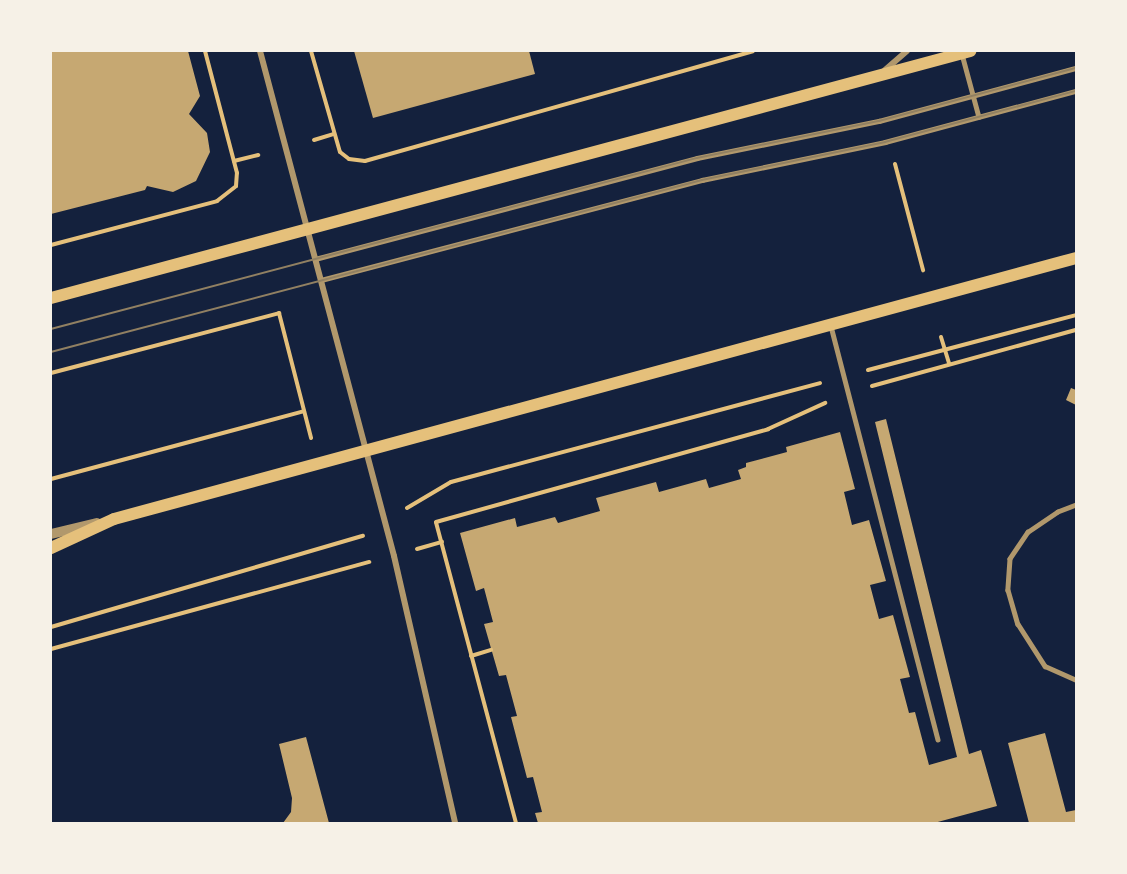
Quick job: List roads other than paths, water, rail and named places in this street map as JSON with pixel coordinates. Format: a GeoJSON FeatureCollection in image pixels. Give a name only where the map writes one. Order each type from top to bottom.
{"type":"FeatureCollection","features":[{"type":"Feature","properties":{"kind":"main road"},"geometry":{"type":"LineString","coordinates":[[51,298],[307,231],[964,52]]}},
{"type":"Feature","properties":{"kind":"main road"},"geometry":{"type":"LineString","coordinates":[[51,548],[114,519],[1076,258]]}},
{"type":"Feature","properties":{"kind":"street"},"geometry":{"type":"LineString","coordinates":[[260,51],[394,556],[455,823]]}},
{"type":"Feature","properties":{"kind":"street"},"geometry":{"type":"LineString","coordinates":[[872,78],[907,51]]}},
{"type":"Feature","properties":{"kind":"street"},"geometry":{"type":"LineString","coordinates":[[51,534],[114,519]]}},
{"type":"Feature","properties":{"kind":"lane"},"geometry":{"type":"LineString","coordinates":[[964,52],[980,117]]}},
{"type":"Feature","properties":{"kind":"lane"},"geometry":{"type":"LineString","coordinates":[[315,259],[697,158],[879,121],[1076,68]]}},
{"type":"Feature","properties":{"kind":"lane"},"geometry":{"type":"LineString","coordinates":[[321,280],[702,180],[862,147],[1076,91]]}},
{"type":"Feature","properties":{"kind":"lane"},"geometry":{"type":"LineString","coordinates":[[831,325],[938,739]]}},
{"type":"Feature","properties":{"kind":"lane"},"geometry":{"type":"LineString","coordinates":[[1076,505],[1058,512],[1028,532],[1010,559],[1008,590],[1018,624],[1045,666],[1076,680]]}},
{"type":"Feature","properties":{"kind":"tram line"},"geometry":{"type":"LineString","coordinates":[[51,329],[697,158],[879,121],[1076,68]]}},
{"type":"Feature","properties":{"kind":"tram line"},"geometry":{"type":"LineString","coordinates":[[51,352],[702,180],[885,142],[1076,91]]}}]}
